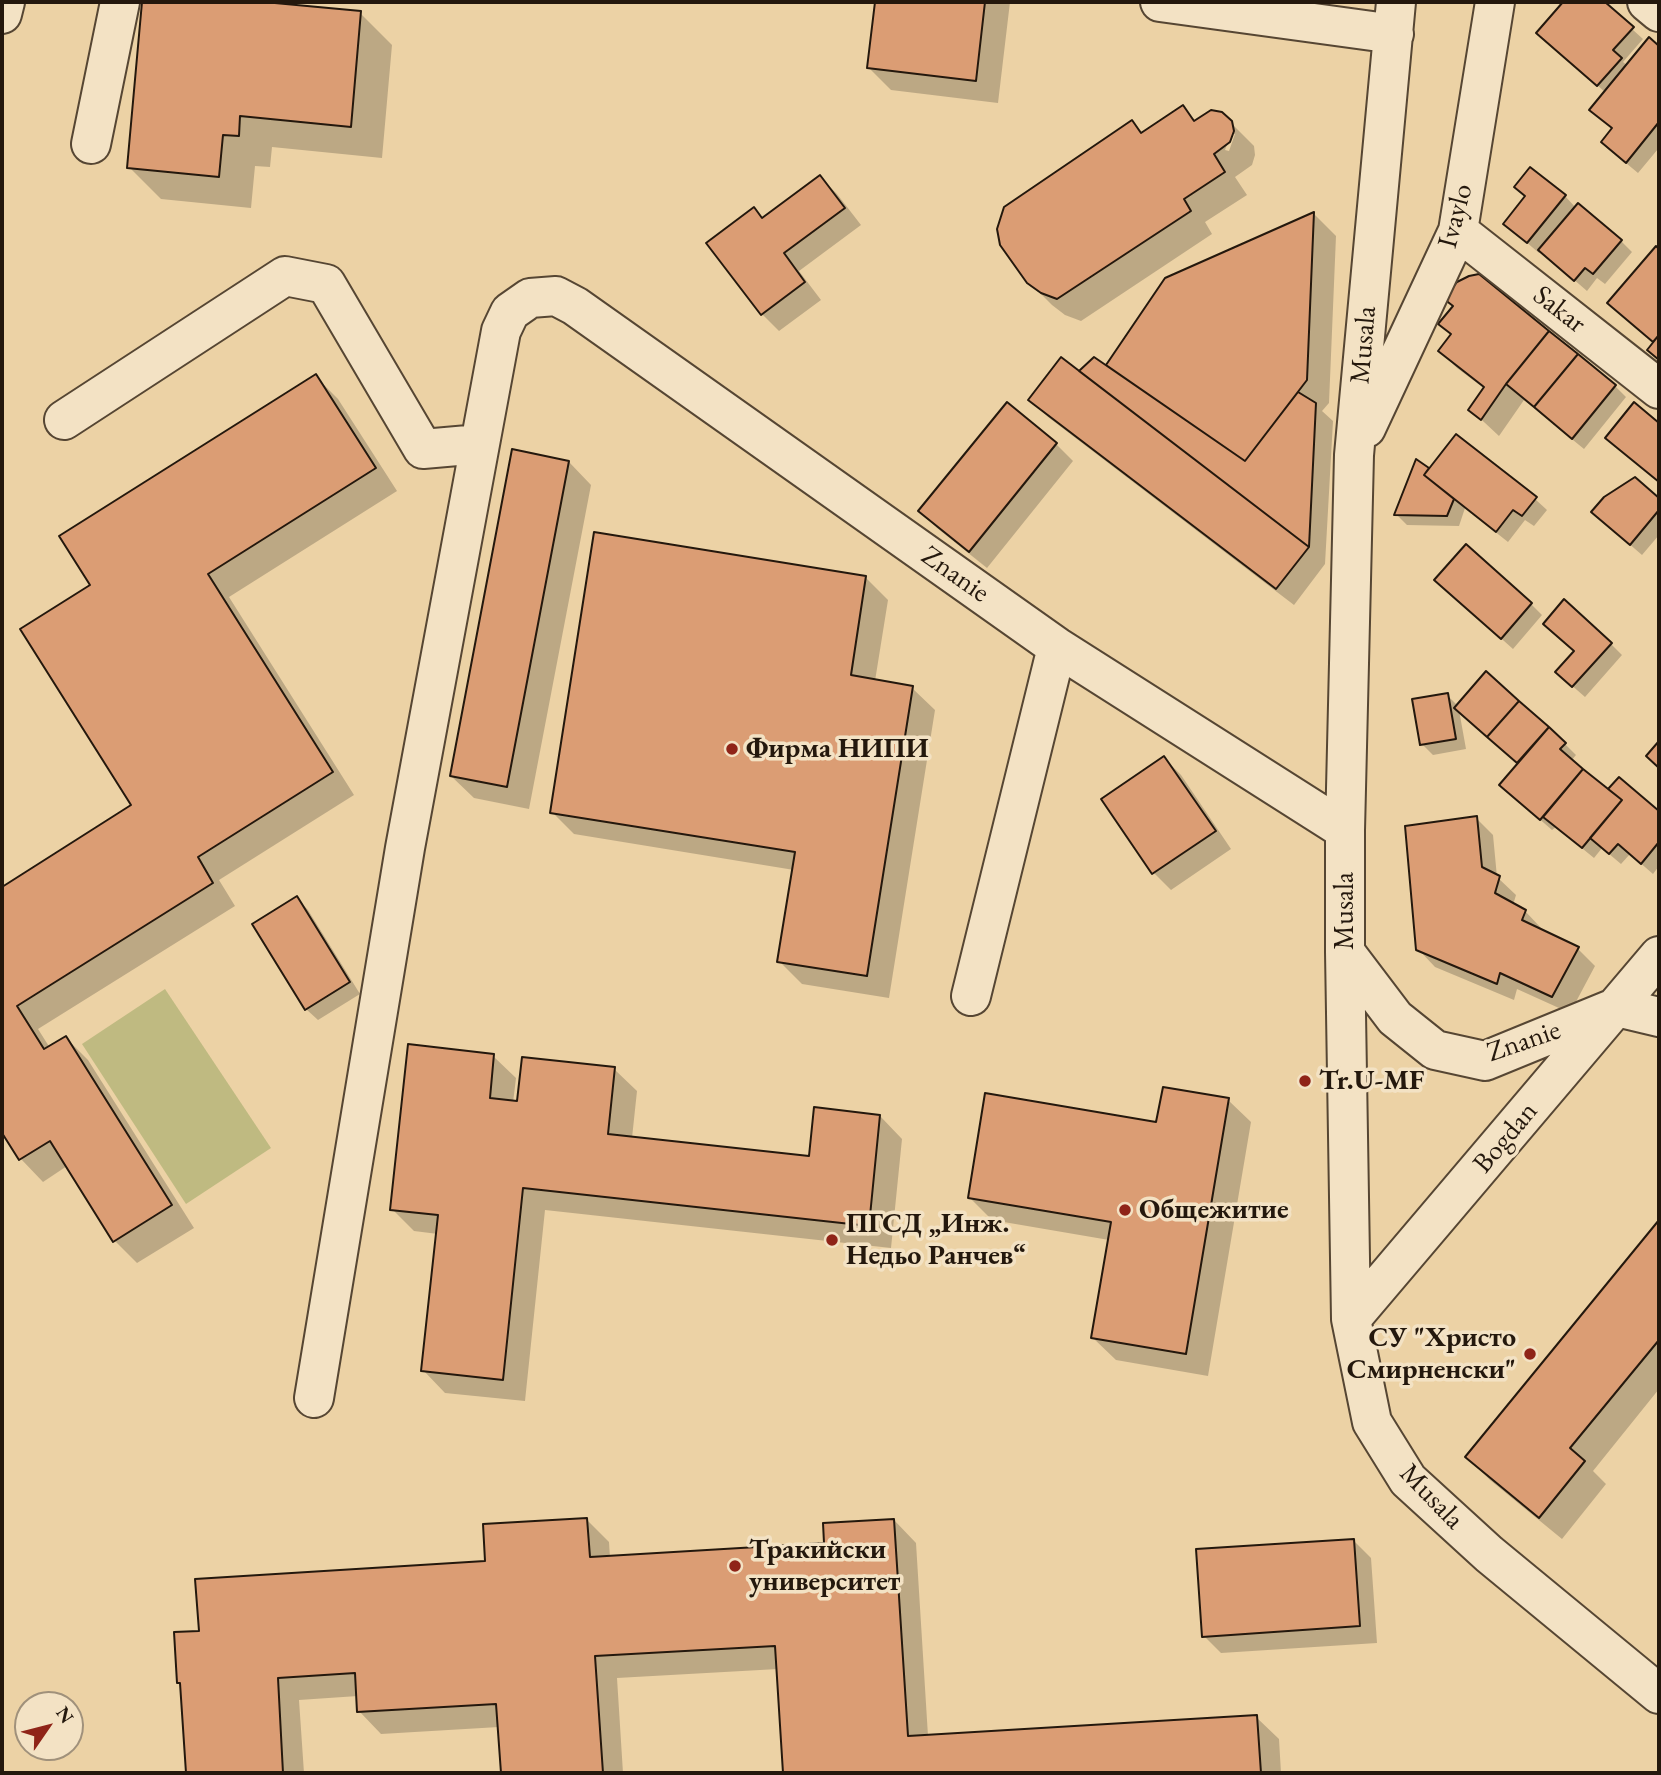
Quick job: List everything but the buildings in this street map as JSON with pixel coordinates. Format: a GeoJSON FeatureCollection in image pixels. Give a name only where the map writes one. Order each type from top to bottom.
{"type":"FeatureCollection","features":[{"type":"Feature","properties":{"kind":"street"},"geometry":{"type":"LineString","coordinates":[[2,14],[5,2]]}},
{"type":"Feature","properties":{"kind":"street"},"geometry":{"type":"LineString","coordinates":[[91,145],[120,2]]}},
{"type":"Feature","properties":{"kind":"street"},"geometry":{"type":"LineString","coordinates":[[1160,2],[1395,18]]}},
{"type":"Feature","properties":{"kind":"street","name":"Ivaylo"},"geometry":{"type":"LineString","coordinates":[[1354,455],[1458,231],[1495,2]]}},
{"type":"Feature","properties":{"kind":"street"},"geometry":{"type":"LineString","coordinates":[[1647,2],[1659,12]]}},
{"type":"Feature","properties":{"kind":"street","name":"Musala"},"geometry":{"type":"LineString","coordinates":[[1395,18],[1354,455],[1345,830],[1351,1319],[1373,1422],[1408,1480],[1489,1554],[1659,1694]]}},
{"type":"Feature","properties":{"kind":"street","name":"Sakar"},"geometry":{"type":"LineString","coordinates":[[1458,231],[1659,389]]}},
{"type":"Feature","properties":{"kind":"street"},"geometry":{"type":"LineString","coordinates":[[64,420],[285,276],[326,284],[423,449],[480,444]]}},
{"type":"Feature","properties":{"kind":"street","name":"Znanie"},"geometry":{"type":"LineString","coordinates":[[314,1398],[405,848],[501,331],[510,312],[530,298],[556,296],[575,306],[1058,647],[1345,830]]}},
{"type":"Feature","properties":{"kind":"street"},"geometry":{"type":"LineString","coordinates":[[971,996],[1058,647]]}},
{"type":"Feature","properties":{"kind":"street","name":"Znanie"},"geometry":{"type":"LineString","coordinates":[[1345,952],[1395,1018],[1435,1050],[1485,1061],[1617,1007]]}},
{"type":"Feature","properties":{"kind":"street","name":"Bogdan"},"geometry":{"type":"LineString","coordinates":[[1351,1319],[1659,956]]}},
{"type":"Feature","properties":{"kind":"street"},"geometry":{"type":"LineString","coordinates":[[1617,1007],[1659,1017]]}},
{"type":"Feature","properties":{"kind":"shaded area"},"geometry":{"type":"Polygon","coordinates":[[[165,989],[271,1148],[186,1204],[82,1044],[165,989]]]}},
{"type":"Feature","properties":{"kind":"place","name":"Фирма НИПИ"},"geometry":{"type":"Point","coordinates":[732,749]}},
{"type":"Feature","properties":{"kind":"place","name":"Tr.U-MF"},"geometry":{"type":"Point","coordinates":[1305,1081]}},
{"type":"Feature","properties":{"kind":"place","name":"Общежитие"},"geometry":{"type":"Point","coordinates":[1125,1210]}},
{"type":"Feature","properties":{"kind":"place","name":"ПГСД „Инж. Недьо Ранчев“"},"geometry":{"type":"Point","coordinates":[832,1240]}},
{"type":"Feature","properties":{"kind":"place","name":"СУ \"Христо Смирненски\""},"geometry":{"type":"Point","coordinates":[1530,1354]}},
{"type":"Feature","properties":{"kind":"place","name":"Тракийски университет"},"geometry":{"type":"Point","coordinates":[735,1566]}}]}
